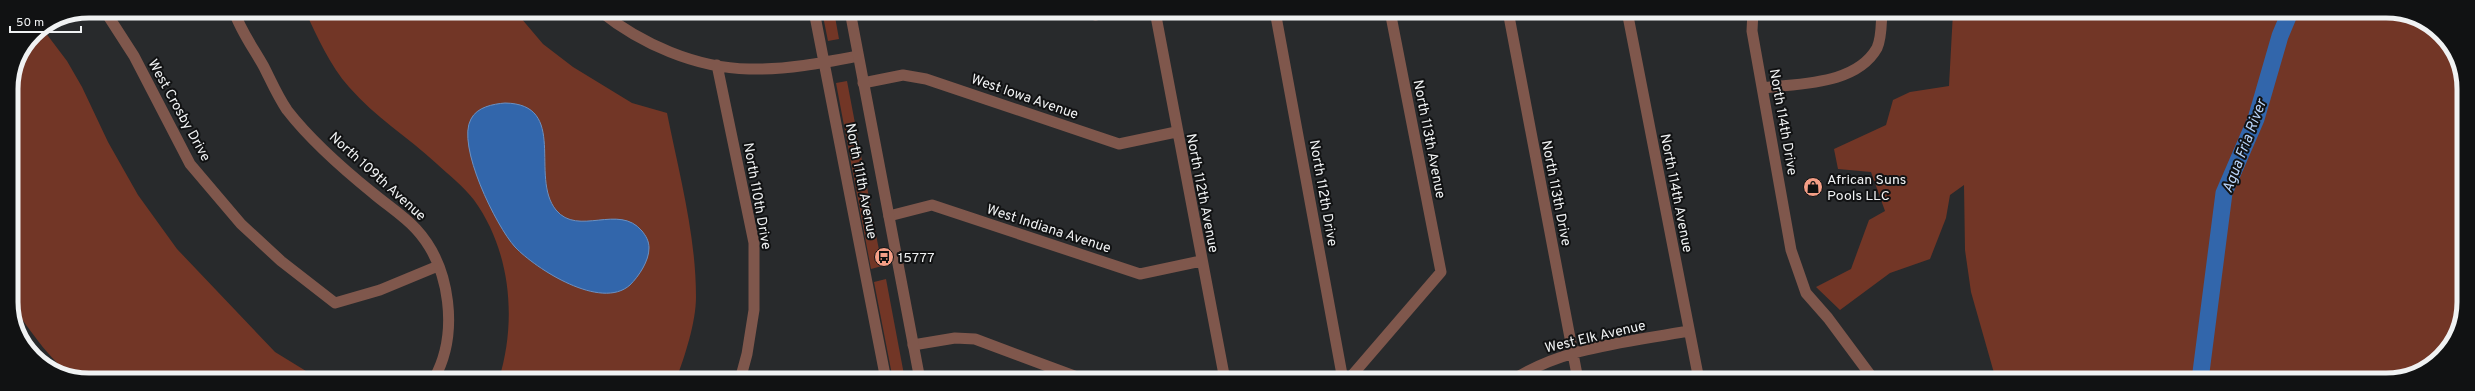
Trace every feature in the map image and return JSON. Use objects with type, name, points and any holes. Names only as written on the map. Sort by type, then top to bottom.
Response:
[{"type":"street","name":"West Crosby Drive","points":[[110,18],[134,56],[190,164],[241,224],[281,261],[335,303],[380,290],[438,266]]},
{"type":"street","name":"North 109th Avenue","points":[[238,18],[287,109],[342,168],[416,229],[438,266],[446,294],[449,320],[446,346],[438,373]]},
{"type":"street","points":[[609,18],[620,27],[677,55],[717,65],[748,69],[779,68],[858,56]]},
{"type":"street","name":"North 111th Avenue","points":[[815,18],[885,373]]},
{"type":"street","name":"North 111th Avenue","points":[[851,18],[919,373]]},
{"type":"street","name":"North 112th Avenue","points":[[1155,18],[1224,373]]},
{"type":"street","name":"North 112th Drive","points":[[1276,18],[1342,373]]},
{"type":"street","name":"North 113th Avenue","points":[[1354,373],[1441,272],[1391,18]]},
{"type":"street","name":"North 113th Drive","points":[[1509,18],[1576,373]]},
{"type":"street","name":"North 114th Avenue","points":[[1628,18],[1688,331],[1697,373]]},
{"type":"street","name":"North 114th Drive","points":[[1753,18],[1752,31],[1791,250],[1806,293],[1828,318],[1869,373]]},
{"type":"street","points":[[1763,88],[1835,77],[1853,71],[1866,62],[1877,47],[1881,18]]},
{"type":"street","name":"North 110th Drive","points":[[717,65],[754,243],[754,310],[747,354],[742,373]]},
{"type":"street","name":"West Iowa Avenue","points":[[863,82],[903,75],[926,78],[1118,144],[1176,132]]},
{"type":"street","name":"West Indiana Avenue","points":[[889,216],[932,205],[1140,274],[1201,261]]},
{"type":"street","name":"West Elk Avenue","points":[[1524,373],[1531,368],[1572,354],[1688,331]]},
{"type":"street","points":[[913,345],[955,338],[975,339],[1066,373]]},
{"type":"shaded area","points":[[308,18],[521,18],[543,44],[573,67],[632,103],[667,113],[690,227],[695,274],[696,307],[692,328],[678,373],[501,373],[505,357],[508,334],[509,310],[507,287],[503,264],[496,241],[486,220],[474,200],[461,186],[426,154],[359,98],[342,79],[319,40]]},
{"type":"shaded area","points":[[823,18],[835,18],[839,39],[828,41]]},
{"type":"shaded area","points":[[1953,18],[2386,18],[2404,20],[2417,25],[2439,42],[2452,62],[2456,75],[2457,302],[2455,320],[2450,333],[2439,349],[2422,363],[2404,371],[2386,373],[1994,373],[1971,292],[1965,250],[1964,185],[1950,195],[1946,218],[1930,259],[1890,273],[1840,310],[1816,287],[1851,269],[1869,220],[1885,211],[1871,172],[1838,169],[1834,149],[1886,125],[1893,100],[1910,92],[1949,86]]},
{"type":"shaded area","points":[[46,33],[67,61],[82,87],[108,142],[138,195],[177,249],[275,352],[309,373],[89,373],[71,371],[61,366],[19,315],[18,307],[18,89],[19,75],[23,62],[33,46]]},
{"type":"shaded area","points":[[847,81],[882,266],[871,269],[836,83]]},
{"type":"shaded area","points":[[886,279],[904,373],[892,373],[874,282]]},
{"type":"water","points":[[505,103],[524,107],[536,116],[542,129],[546,180],[549,196],[556,210],[565,218],[575,221],[610,219],[633,223],[645,235],[649,245],[649,253],[640,273],[630,285],[618,292],[603,293],[586,290],[570,284],[553,276],[538,266],[515,247],[507,237],[480,185],[469,147],[468,131],[471,119],[477,112],[491,105]]},
{"type":"waterway","name":"Agua Fria River","points":[[2201,373],[2224,193],[2256,119],[2280,36],[2288,18]]},
{"type":"place","name":"African Suns Pools LLC","points":[[1813,187]]},
{"type":"place","name":"15777","points":[[884,257]]}]
